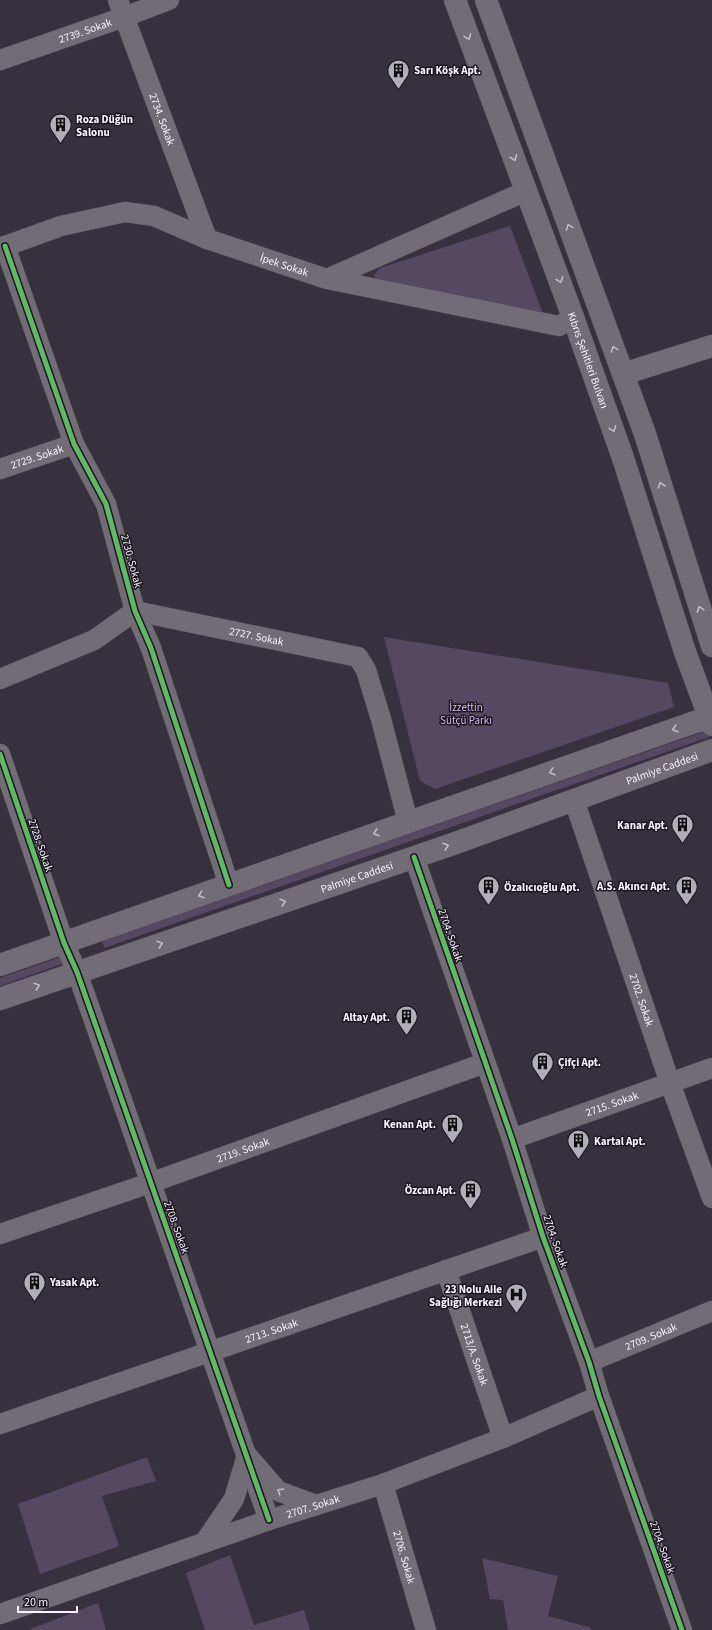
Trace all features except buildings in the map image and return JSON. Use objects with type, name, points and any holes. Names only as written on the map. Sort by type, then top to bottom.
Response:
[{"type":"main road","name":"Kıbrıs Şehitleri Bulvarı","points":[[455,0],[573,317],[623,458],[686,652],[711,720]]},
{"type":"main road","points":[[486,0],[645,434],[712,646]]},
{"type":"main road","points":[[623,374],[712,346]]},
{"type":"main road","points":[[0,965],[408,822],[711,720]]},
{"type":"main road","name":"Palmiye Caddesi","points":[[0,998],[414,857],[712,750]]},
{"type":"street","name":"2739. Sokak","points":[[0,60],[121,9],[169,0]]},
{"type":"street","name":"2734. Sokak","points":[[121,9],[207,239]]},
{"type":"street","points":[[327,279],[526,191]]},
{"type":"street","name":"İpek Sokak","points":[[2,247],[61,226],[125,212],[154,216],[207,239],[327,279],[559,326],[573,317]]},
{"type":"street","name":"2730. Sokak","points":[[2,247],[74,444],[106,504],[135,611],[152,648],[229,885]]},
{"type":"street","name":"2729. Sokak","points":[[0,469],[74,444]]},
{"type":"street","points":[[0,679],[94,640],[135,611]]},
{"type":"street","name":"2727. Sokak","points":[[135,611],[358,657],[366,670],[381,719],[408,822]]},
{"type":"street","name":"2728. Sokak","points":[[0,754],[64,943]]},
{"type":"street","name":"2702. Sokak","points":[[574,800],[670,1082],[712,1198]]},
{"type":"street","name":"2704. Sokak","points":[[414,857],[512,1139],[543,1237],[589,1362],[598,1396],[682,1630]]},
{"type":"street","name":"2708. Sokak","points":[[64,943],[76,972],[269,1520]]},
{"type":"street","name":"2719. Sokak","points":[[0,1234],[150,1183],[485,1063]]},
{"type":"street","name":"2715. Sokak","points":[[512,1139],[712,1068]]},
{"type":"street","name":"2713. Sokak","points":[[0,1424],[210,1350],[543,1237]]},
{"type":"street","name":"2713/A. Sokak","points":[[446,1270],[503,1438]]},
{"type":"street","name":"2709. Sokak","points":[[589,1362],[712,1311]]},
{"type":"street","name":"2707. Sokak","points":[[0,1614],[204,1542],[383,1484],[503,1438],[598,1396]]},
{"type":"street","points":[[246,1455],[278,1492],[316,1505]]},
{"type":"street","points":[[204,1542],[234,1499],[246,1455]]},
{"type":"street","name":"2706. Sokak","points":[[383,1484],[426,1630]]},
{"type":"green space","points":[[510,226],[543,314],[376,280],[374,275],[380,268]]},
{"type":"green space","name":"İzzettin Sütçü Parkı","points":[[384,637],[668,683],[674,707],[435,789],[420,781]]},
{"type":"green space","points":[[706,731],[709,737],[104,948],[102,940]]},
{"type":"green space","points":[[60,957],[62,964],[0,986],[0,978]]},
{"type":"green space","points":[[147,1457],[156,1481],[102,1496],[119,1546],[40,1574],[18,1504]]},
{"type":"green space","points":[[230,1555],[254,1625],[304,1610],[310,1630],[205,1630],[186,1573]]},
{"type":"green space","points":[[482,1558],[558,1576],[548,1616],[591,1628],[590,1630],[508,1630],[503,1600],[490,1599]]},
{"type":"green space","points":[[98,1603],[106,1630],[28,1630]]},
{"type":"cycle path","points":[[5,246],[74,444],[106,504],[135,611],[151,648],[229,885]]},
{"type":"cycle path","points":[[0,754],[64,943],[77,972],[269,1520]]},
{"type":"cycle path","points":[[414,857],[512,1139],[543,1237],[589,1362],[599,1396],[682,1630]]},
{"type":"place","name":"Sarı Köşk Apt.","points":[[399,90]]},
{"type":"place","name":"Roza Düğün Salonu","points":[[61,144]]},
{"type":"place","name":"Kanar Apt.","points":[[683,844]]},
{"type":"place","name":"Özalıcıoğlu Apt.","points":[[489,906]]},
{"type":"place","name":"A.S. Akıncı Apt.","points":[[686,906]]},
{"type":"place","name":"Altay Apt.","points":[[406,1036]]},
{"type":"place","name":"Çifçi Apt.","points":[[543,1082]]},
{"type":"place","name":"Kenan Apt.","points":[[452,1144]]},
{"type":"place","name":"Kartal Apt.","points":[[578,1160]]},
{"type":"place","name":"Özcan Apt.","points":[[471,1210]]},
{"type":"place","name":"Yasak Apt.","points":[[34,1302]]},
{"type":"place","name":"23 Nolu Aile Sağlığı Merkezi","points":[[517,1314]]}]
